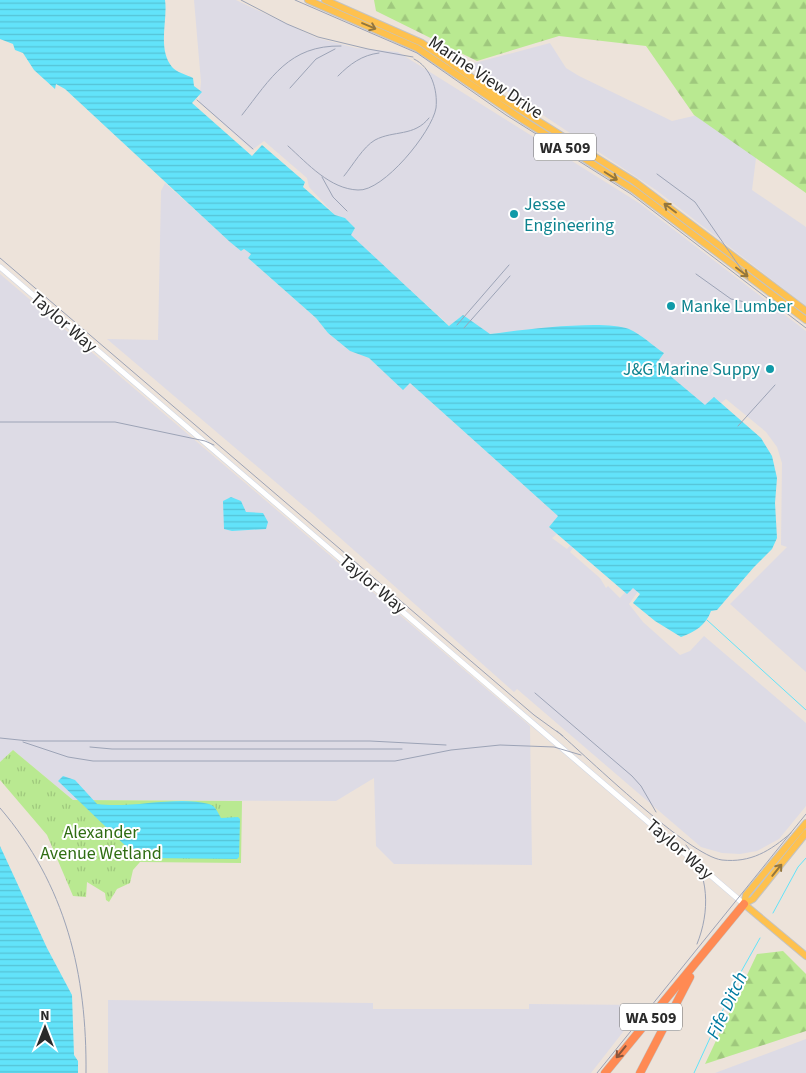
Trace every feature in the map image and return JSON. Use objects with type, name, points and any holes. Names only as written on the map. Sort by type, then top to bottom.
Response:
[{"type":"highway","name":"WA 509","points":[[605,1073],[744,904]]},
{"type":"highway","name":"WA 509","points":[[640,1073],[664,1022],[698,962]]},
{"type":"main road","name":"Marine View Drive","points":[[308,0],[417,48],[523,120],[634,190],[806,320]]},
{"type":"main road","name":"Marine View Drive","points":[[325,0],[422,43],[500,97],[635,182],[806,312]]},
{"type":"main road","name":"WA 509","points":[[744,904],[746,895],[806,823]]},
{"type":"main road","name":"WA 509","points":[[744,904],[754,899],[806,833]]},
{"type":"main road","points":[[744,904],[806,956]]},
{"type":"street","name":"Taylor Way","points":[[0,267],[744,904]]},
{"type":"shaded area","points":[[194,0],[236,0],[317,38],[356,48],[398,52],[639,203],[806,331],[806,672],[730,604],[787,547],[781,545],[782,463],[777,447],[766,432],[726,399],[721,403],[714,397],[706,406],[656,364],[664,353],[629,329],[569,326],[489,334],[463,315],[450,326],[350,235],[355,228],[345,218],[335,215],[309,187],[307,178],[264,141],[252,150],[199,102],[201,82]]},
{"type":"shaded area","points":[[550,43],[566,68],[579,76],[672,121],[702,114],[757,150],[752,190],[806,227],[806,306],[656,190],[467,65]]},
{"type":"shaded area","points":[[165,183],[241,251],[244,249],[251,254],[248,258],[316,318],[328,333],[350,351],[369,358],[403,389],[410,383],[558,516],[549,527],[557,534],[552,538],[567,549],[573,542],[576,544],[570,552],[600,578],[606,588],[608,586],[620,598],[632,584],[639,590],[629,604],[643,622],[680,655],[690,651],[704,636],[806,723],[806,806],[779,839],[757,851],[740,854],[722,853],[701,847],[517,689],[514,692],[312,513],[107,339],[158,340],[161,191]]},
{"type":"shaded area","points":[[0,274],[530,726],[532,865],[394,864],[376,846],[374,778],[336,801],[73,800],[13,750],[0,762]]},
{"type":"shaded area","points":[[108,1000],[373,1003],[373,1009],[529,1009],[529,1004],[644,1005],[591,1073],[108,1073]]},
{"type":"shaded area","points":[[806,1039],[806,1073],[715,1073]]},
{"type":"green space","points":[[374,0],[806,0],[806,193],[694,115],[646,46],[559,36],[477,61],[376,11]]},
{"type":"green space","name":"Alexander Avenue Wetland","points":[[13,750],[73,800],[242,801],[241,863],[140,862],[133,870],[130,883],[117,889],[109,902],[106,900],[105,893],[87,882],[86,897],[73,896],[47,835],[0,780],[0,762]]},
{"type":"green space","points":[[783,951],[806,974],[806,1031],[705,1064],[757,954]]},
{"type":"water","points":[[0,0],[165,0],[165,52],[172,67],[193,78],[194,86],[202,92],[192,103],[252,156],[262,145],[305,182],[303,187],[335,215],[345,218],[355,228],[351,235],[449,326],[463,315],[490,334],[561,326],[601,325],[629,329],[642,337],[664,353],[656,364],[705,405],[714,397],[761,438],[772,456],[777,478],[775,503],[777,538],[772,549],[717,610],[711,611],[703,624],[691,633],[681,637],[655,621],[633,603],[640,594],[633,588],[627,594],[549,527],[558,516],[410,383],[403,390],[369,358],[350,351],[328,333],[316,318],[248,258],[251,254],[244,249],[241,251],[230,242],[65,89],[56,84],[55,89],[34,70],[23,53],[15,50],[13,44],[0,39]]},
{"type":"water","points":[[231,497],[241,501],[246,512],[263,513],[268,522],[266,529],[232,531],[224,529],[223,501]]},
{"type":"water","points":[[63,776],[75,780],[97,804],[124,805],[168,801],[196,802],[213,806],[221,818],[238,817],[240,819],[239,857],[237,859],[150,858],[132,852],[58,781]]},
{"type":"water","points":[[0,846],[47,948],[72,995],[74,1055],[78,1061],[78,1073],[0,1073]]},
{"type":"waterway","points":[[707,620],[806,710]]},
{"type":"waterway","name":"Fife Ditch","points":[[773,913],[798,867],[806,858]]},
{"type":"waterway","name":"Fife Ditch","points":[[694,1073],[737,979],[760,938]]},
{"type":"railway","points":[[241,0],[287,24],[318,37],[413,57]]},
{"type":"railway","points":[[295,0],[417,53],[506,115],[631,194],[806,328]]},
{"type":"railway","points":[[242,115],[272,77],[294,58],[308,51],[323,47],[341,46]]},
{"type":"railway","points":[[290,88],[316,59],[335,49]]},
{"type":"railway","points":[[338,76],[357,61],[379,53]]},
{"type":"railway","points":[[288,146],[320,174],[348,189],[368,188],[380,181],[393,171],[416,145],[426,131],[436,108],[436,94],[429,73],[414,59]]},
{"type":"railway","points":[[197,100],[253,149]]},
{"type":"railway","points":[[344,176],[362,152],[375,140],[410,131],[423,124],[429,118]]},
{"type":"railway","points":[[657,174],[695,202],[748,279]]},
{"type":"railway","points":[[322,177],[333,197],[347,211]]},
{"type":"railway","points":[[0,258],[534,715],[563,736]]},
{"type":"railway","points":[[457,325],[509,265]]},
{"type":"railway","points":[[696,274],[731,299],[778,309]]},
{"type":"railway","points":[[464,328],[510,276]]},
{"type":"railway","points":[[738,426],[775,385]]},
{"type":"railway","points":[[0,422],[115,422],[205,441],[214,445]]},
{"type":"railway","points":[[535,693],[632,776],[641,786],[656,812]]},
{"type":"railway","points":[[557,731],[663,825],[707,854],[722,860],[751,858],[768,850],[791,833]]},
{"type":"railway","points":[[0,738],[29,741],[370,741],[446,745]]},
{"type":"railway","points":[[23,742],[68,757],[93,761],[395,761],[451,750],[500,745],[554,747],[581,755]]},
{"type":"railway","points":[[90,747],[112,749],[402,749]]},
{"type":"railway","points":[[0,808],[23,837],[41,868],[68,932],[77,966],[82,1001],[86,1073]]},
{"type":"railway","points":[[597,1073],[806,814]]},
{"type":"railway","points":[[686,845],[700,868],[705,893],[704,919],[697,944]]},
{"type":"place","name":"Jesse Engineering","points":[[514,214]]},
{"type":"place","name":"Manke Lumber","points":[[671,306]]},
{"type":"place","name":"J&G Marine Suppy","points":[[770,369]]}]
